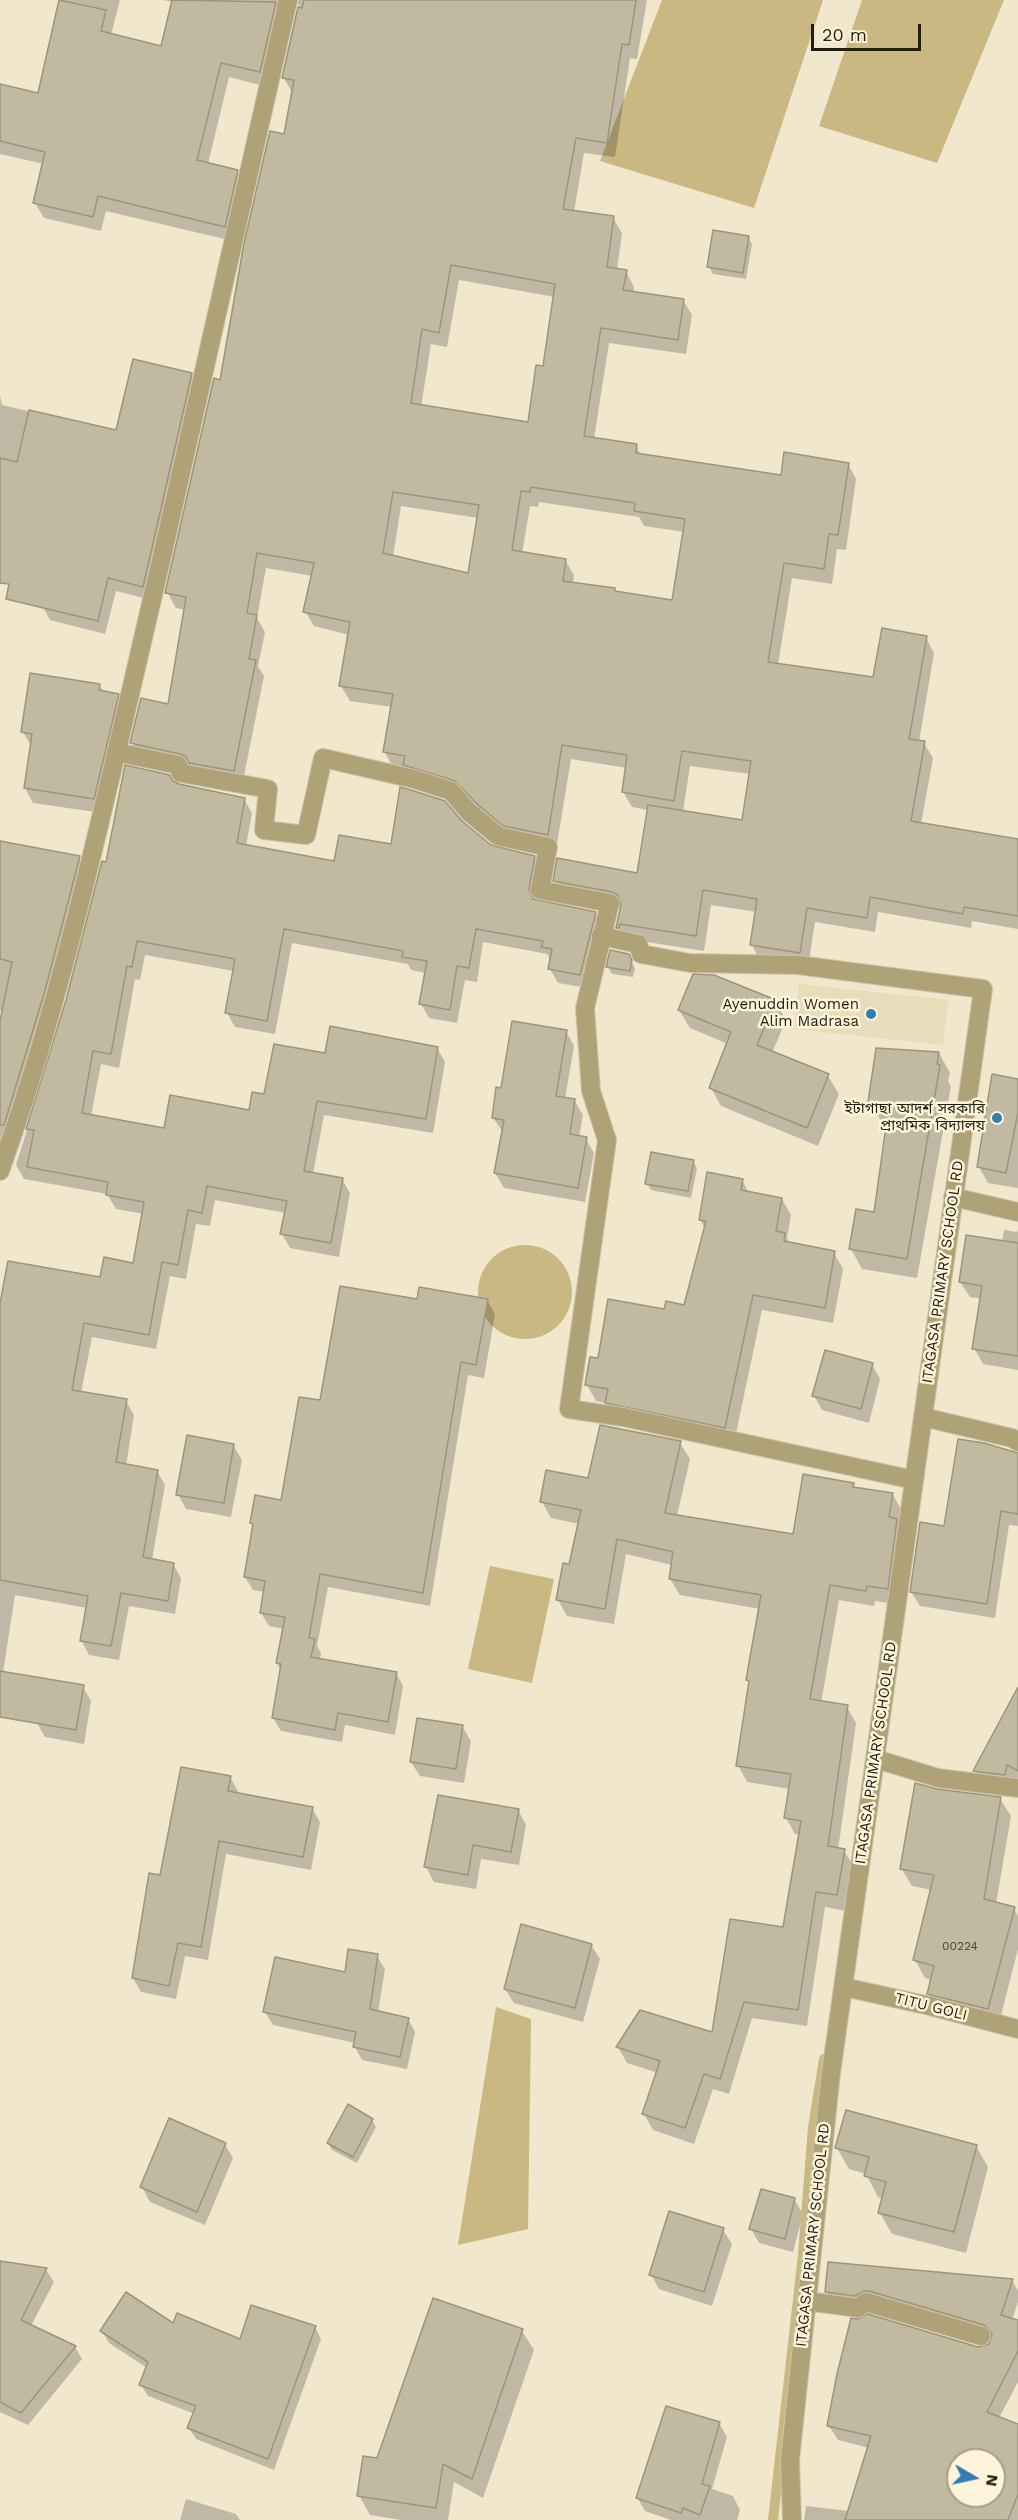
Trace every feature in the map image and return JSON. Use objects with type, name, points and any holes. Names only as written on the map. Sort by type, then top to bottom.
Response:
[{"type":"street","points":[[0,1171],[28,1093],[82,903],[288,0]]},
{"type":"street","points":[[116,752],[178,765],[181,773],[268,789],[264,830],[306,835],[323,758],[414,779],[451,791],[469,812],[498,836],[548,848],[540,890],[610,903],[585,1008],[591,1091],[607,1140],[569,1409],[623,1417],[914,1480]]},
{"type":"street","name":"ITAGASA PRIMARY SCHOOL RD","points":[[602,936],[638,944],[641,954],[690,963],[798,965],[983,989],[831,2073],[790,2460],[792,2520]]},
{"type":"street","points":[[953,1197],[1018,1212]]},
{"type":"street","points":[[923,1417],[1012,1438],[1018,1442]]},
{"type":"street","points":[[876,1759],[938,1778],[1018,1788]]},
{"type":"street","name":"TITU GOLI","points":[[844,1987],[1018,2029]]},
{"type":"street","points":[[807,2301],[858,2308],[866,2302],[981,2336]]},
{"type":"shaded area","points":[[662,0],[823,0],[754,208],[600,161]]},
{"type":"shaded area","points":[[862,0],[1004,0],[937,163],[819,126]]},
{"type":"shaded area","name":"Ayenuddin Women Alim Madrasa","points":[[799,984],[948,1000],[943,1045],[794,1029]]},
{"type":"shaded area","points":[[525,1245],[543,1249],[558,1259],[568,1274],[572,1292],[568,1310],[558,1325],[543,1335],[525,1339],[507,1335],[492,1325],[482,1310],[478,1292],[482,1274],[492,1259],[507,1249]]},
{"type":"shaded area","points":[[490,1566],[554,1579],[532,1683],[468,1669]]},
{"type":"shaded area","points":[[496,2007],[531,2019],[528,2229],[458,2245]]},
{"type":"building","points":[[59,0],[106,10],[101,31],[161,46],[172,0],[276,2],[260,72],[221,63],[197,160],[238,170],[225,227],[98,196],[93,217],[33,203],[45,152],[0,141],[0,84],[38,93]]},
{"type":"building","points":[[304,0],[636,0],[629,45],[622,44],[607,143],[576,138],[563,209],[614,216],[607,267],[627,270],[623,290],[684,299],[678,340],[601,328],[584,436],[637,444],[636,453],[781,475],[784,452],[849,463],[838,535],[829,534],[824,569],[784,563],[768,662],[873,677],[882,628],[927,636],[909,739],[925,741],[911,821],[1018,839],[1018,916],[964,907],[963,914],[870,897],[867,918],[807,908],[800,953],[750,945],[757,899],[703,890],[696,936],[620,924],[619,928],[616,928],[621,905],[618,895],[553,881],[557,858],[637,873],[648,805],[742,820],[751,761],[682,751],[674,801],[622,792],[627,755],[562,745],[548,835],[503,826],[455,781],[403,765],[405,756],[383,752],[393,694],[339,686],[350,622],[303,612],[314,563],[257,553],[247,613],[257,615],[249,659],[256,660],[234,771],[189,763],[186,757],[180,754],[130,743],[141,698],[168,704],[186,597],[165,593],[214,378],[220,380],[244,243],[270,131],[284,134],[294,80],[282,78],[298,7],[302,8]],"holes":[[[451,265],[555,284],[543,366],[536,365],[528,422],[411,403],[422,329],[439,333]],[[531,487],[635,503],[634,511],[685,519],[672,600],[615,591],[615,588],[563,581],[566,559],[512,550],[521,491],[530,492]],[[393,492],[479,505],[468,573],[383,553]]]},
{"type":"building","points":[[713,230],[749,236],[743,273],[707,267]]},
{"type":"building","points":[[133,359],[192,373],[143,587],[108,578],[98,621],[6,599],[9,584],[0,583],[0,458],[17,462],[29,410],[116,430]]},
{"type":"building","points":[[30,673],[100,684],[99,690],[119,694],[94,799],[24,788],[32,734],[21,732]]},
{"type":"building","points":[[125,765],[170,775],[173,781],[179,784],[245,798],[237,843],[334,861],[339,835],[391,844],[400,787],[411,790],[445,801],[462,821],[491,845],[535,856],[529,889],[533,899],[596,912],[580,975],[548,969],[552,949],[541,947],[543,941],[476,929],[469,968],[457,966],[450,1010],[419,1004],[427,961],[402,957],[403,951],[284,929],[267,1021],[225,1013],[235,959],[137,941],[132,967],[127,966],[111,1054],[93,1051],[82,1113],[164,1128],[170,1095],[249,1110],[252,1092],[264,1094],[274,1044],[325,1053],[330,1026],[438,1047],[426,1119],[317,1101],[304,1171],[343,1178],[331,1243],[280,1234],[287,1201],[207,1186],[202,1213],[188,1210],[178,1265],[162,1262],[149,1335],[84,1323],[72,1390],[127,1399],[116,1462],[158,1470],[143,1557],[174,1563],[168,1601],[121,1593],[111,1646],[80,1641],[88,1596],[0,1580],[0,1303],[8,1261],[100,1277],[104,1257],[133,1263],[144,1202],[106,1195],[108,1182],[27,1167],[34,1130],[26,1129],[66,1000],[102,861],[106,862]]},
{"type":"building","points":[[0,841],[80,856],[44,994],[4,1125],[0,1125],[0,1021],[12,962],[0,959]]},
{"type":"building","points":[[610,950],[629,954],[632,960],[630,971],[606,967]]},
{"type":"building","points":[[693,974],[714,975],[776,1000],[757,1045],[829,1074],[807,1128],[709,1088],[731,1032],[678,1010]]},
{"type":"building","points":[[512,1021],[567,1030],[556,1096],[575,1099],[570,1134],[587,1137],[578,1188],[494,1173],[504,1120],[492,1118],[496,1087],[501,1088]]},
{"type":"building","points":[[876,1048],[939,1052],[937,1064],[940,1065],[907,1259],[849,1249],[856,1209],[874,1212],[889,1105],[868,1102]]},
{"type":"building","points":[[992,1074],[1018,1079],[1018,1112],[1006,1173],[977,1167]]},
{"type":"building","points":[[651,1152],[694,1160],[688,1191],[645,1184]]},
{"type":"building","points":[[707,1172],[743,1179],[741,1190],[782,1198],[776,1231],[785,1233],[784,1241],[835,1251],[825,1308],[753,1295],[725,1428],[605,1403],[608,1389],[585,1385],[590,1357],[598,1358],[608,1299],[664,1309],[666,1301],[684,1305],[706,1221],[699,1220]]},
{"type":"building","points":[[966,1235],[1018,1243],[1018,1356],[972,1349],[982,1286],[959,1282]]},
{"type":"building","points":[[340,1286],[417,1299],[419,1287],[488,1299],[476,1365],[461,1362],[423,1593],[320,1574],[309,1638],[315,1639],[311,1657],[397,1672],[388,1722],[338,1713],[335,1730],[272,1718],[281,1664],[276,1663],[285,1617],[260,1613],[265,1581],[244,1577],[253,1524],[250,1523],[255,1495],[281,1500],[299,1397],[320,1400]]},
{"type":"building","points":[[825,1350],[873,1363],[861,1409],[812,1396]]},
{"type":"building","points":[[600,1425],[681,1441],[665,1513],[793,1534],[803,1474],[854,1483],[853,1487],[893,1493],[889,1517],[897,1519],[888,1589],[867,1586],[866,1591],[830,1585],[810,1699],[848,1705],[828,1846],[845,1849],[837,1895],[816,1892],[798,2010],[744,2002],[720,2079],[704,2074],[685,2128],[642,2114],[660,2061],[616,2047],[640,2010],[712,2032],[730,1919],[783,1927],[801,1821],[784,1818],[791,1774],[736,1766],[749,1681],[746,1680],[761,1595],[669,1579],[673,1552],[617,1539],[605,1609],[556,1600],[563,1563],[569,1564],[581,1510],[540,1502],[546,1470],[588,1478]]},
{"type":"building","points":[[187,1435],[234,1444],[224,1503],[176,1495]]},
{"type":"building","points":[[958,1439],[984,1443],[1018,1453],[1018,1514],[1001,1511],[987,1604],[910,1592],[920,1522],[944,1526]]},
{"type":"building","points":[[0,1671],[84,1685],[76,1730],[0,1717]]},
{"type":"building","points":[[1018,1687],[1018,1771],[1007,1765],[1005,1775],[973,1771]]},
{"type":"building","points":[[417,1718],[463,1725],[456,1769],[410,1762]]},
{"type":"building","points":[[181,1767],[231,1776],[228,1791],[313,1807],[303,1857],[219,1841],[201,1947],[178,1943],[169,1986],[132,1978],[149,1873],[160,1875]]},
{"type":"building","points":[[915,1783],[937,1789],[1001,1797],[984,1899],[1015,1907],[988,2009],[927,1994],[934,1966],[913,1960],[934,1875],[900,1869]]},
{"type":"building","points":[[438,1795],[519,1809],[511,1852],[473,1845],[468,1875],[424,1867]]},
{"type":"building","points":[[521,1924],[592,1944],[575,2008],[504,1989]]},
{"type":"building","points":[[348,1949],[378,1954],[370,2009],[409,2018],[400,2057],[353,2047],[356,2032],[263,2012],[275,1957],[345,1972]]},
{"type":"building","points":[[348,2104],[373,2119],[353,2157],[327,2143]]},
{"type":"building","points":[[846,2110],[977,2145],[954,2232],[878,2213],[886,2182],[864,2176],[869,2157],[835,2148]]},
{"type":"building","points":[[169,2118],[226,2143],[197,2212],[140,2187]]},
{"type":"building","points":[[761,2189],[795,2198],[785,2239],[749,2229]]},
{"type":"building","points":[[669,2211],[724,2228],[704,2292],[649,2275]]},
{"type":"building","points":[[0,2261],[47,2268],[21,2320],[76,2346],[21,2413],[0,2402]]},
{"type":"building","points":[[828,2262],[1013,2279],[1001,2315],[1018,2320],[1018,2351],[987,2412],[1018,2424],[1018,2494],[1008,2520],[845,2520],[871,2436],[827,2426],[851,2318],[857,2319],[868,2314],[978,2347],[989,2344],[992,2334],[984,2325],[869,2291],[855,2296],[825,2292]]},
{"type":"building","points":[[126,2292],[173,2323],[177,2313],[240,2339],[251,2305],[316,2326],[268,2459],[187,2428],[196,2406],[139,2385],[148,2362],[100,2331]]},
{"type":"building","points":[[433,2298],[523,2329],[472,2479],[443,2464],[436,2508],[357,2496],[363,2456],[377,2458]]},
{"type":"building","points":[[666,2406],[720,2422],[702,2484],[710,2486],[700,2515],[683,2508],[681,2513],[636,2498]]},
{"type":"waterway","points":[[773,2520],[803,2255],[813,2127],[824,2059]]},
{"type":"place","name":"Ayenuddin Women Alim Madrasa","points":[[871,1014]]},
{"type":"place","name":"ইটাগাছা আদর্শ সরকারি প্রাথমিক বিদ্যালয়","points":[[997,1118]]}]
